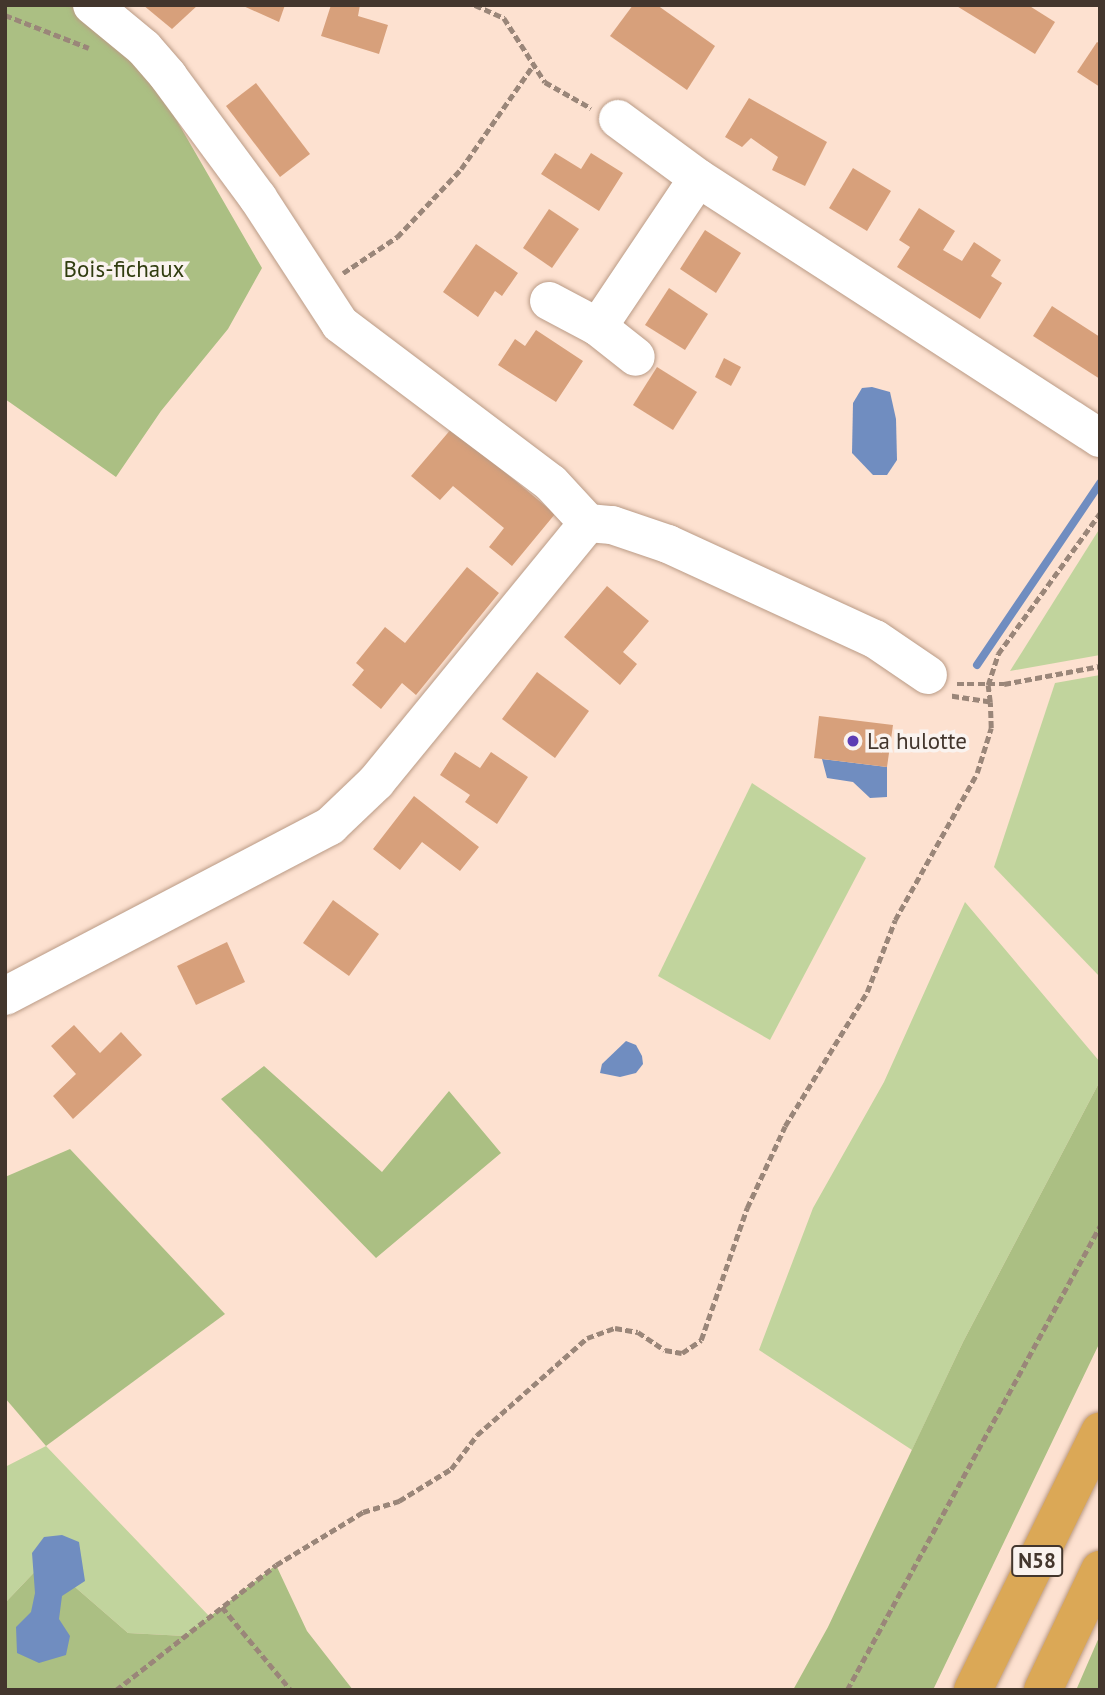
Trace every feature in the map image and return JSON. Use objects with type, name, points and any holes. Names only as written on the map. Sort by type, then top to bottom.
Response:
[{"type":"highway","name":"N58","points":[[973,1690],[1100,1432]]},
{"type":"highway","name":"N58","points":[[1043,1690],[1100,1570]]},
{"type":"street","points":[[92,5],[144,48],[168,76],[258,198],[340,324],[551,483],[588,523],[611,526],[668,544],[875,639],[936,684]]},
{"type":"street","points":[[618,119],[698,178],[1100,438]]},
{"type":"street","points":[[598,327],[698,178]]},
{"type":"street","points":[[549,301],[598,327],[636,357]]},
{"type":"street","points":[[5,996],[330,826],[376,782],[588,523]]},
{"type":"path","points":[[475,5],[504,18],[545,82],[618,119]]},
{"type":"path","points":[[317,292],[406,227],[461,169],[534,64]]},
{"type":"path","points":[[116,1690],[275,1565],[363,1512],[399,1501],[443,1475],[477,1435],[587,1338],[615,1328],[638,1332],[665,1350],[682,1353],[701,1340],[747,1208],[785,1126],[867,992],[895,920],[977,773],[991,727],[988,685],[998,654],[1100,513]]},
{"type":"path","points":[[936,684],[988,685],[1100,666]]},
{"type":"path","points":[[936,684],[990,702]]},
{"type":"path","points":[[847,1690],[1100,1226]]},
{"type":"path","points":[[222,1607],[291,1690]]},
{"type":"green space","name":"Bois-fichaux","points":[[5,5],[73,5],[147,69],[262,268],[228,329],[161,411],[116,477],[5,399]]},
{"type":"green space","points":[[1100,528],[1100,655],[1010,671]]},
{"type":"green space","points":[[1100,675],[1100,977],[994,867],[1055,683]]},
{"type":"green space","points":[[752,783],[866,858],[770,1040],[658,976]]},
{"type":"green space","points":[[965,902],[1100,1062],[1100,1081],[963,1342],[912,1450],[759,1350],[813,1208],[884,1082]]},
{"type":"green space","points":[[264,1066],[382,1172],[449,1091],[501,1153],[376,1258],[221,1099]]},
{"type":"green space","points":[[1100,1081],[1100,1342],[933,1690],[793,1690],[828,1627],[963,1342]]},
{"type":"green space","points":[[70,1149],[225,1314],[46,1446],[5,1398],[5,1177]]},
{"type":"green space","points":[[46,1446],[210,1617],[185,1636],[128,1633],[45,1561],[5,1603],[5,1467]]},
{"type":"green space","points":[[45,1561],[128,1633],[185,1636],[276,1565],[307,1631],[353,1690],[5,1690],[5,1603]]},
{"type":"green space","points":[[1100,1635],[1100,1690],[1076,1690],[1077,1688]]},
{"type":"water","points":[[872,387],[890,392],[896,419],[897,460],[887,475],[873,475],[852,453],[853,403],[862,388]]},
{"type":"water","points":[[822,759],[887,767],[887,797],[870,798],[853,782],[827,778]]},
{"type":"water","points":[[626,1041],[636,1045],[642,1056],[643,1064],[636,1073],[620,1077],[600,1073],[602,1064]]},
{"type":"water","points":[[62,1535],[79,1542],[85,1581],[62,1596],[59,1619],[70,1636],[66,1655],[39,1663],[17,1653],[16,1627],[31,1612],[35,1593],[32,1553],[44,1537]]},
{"type":"building","points":[[143,5],[198,5],[172,29]]},
{"type":"building","points":[[241,5],[285,5],[279,22]]},
{"type":"building","points":[[331,5],[360,5],[358,16],[388,25],[379,54],[321,36]]},
{"type":"building","points":[[633,5],[657,5],[715,46],[687,90],[610,36]]},
{"type":"building","points":[[955,5],[1028,5],[1055,22],[1035,54]]},
{"type":"building","points":[[1097,42],[1100,44],[1100,87],[1077,72]]},
{"type":"building","points":[[256,83],[310,154],[280,177],[226,106]]},
{"type":"building","points":[[749,98],[827,142],[805,186],[772,170],[778,157],[751,138],[742,147],[725,137]]},
{"type":"building","points":[[555,153],[581,169],[591,153],[623,173],[599,211],[541,174]]},
{"type":"building","points":[[853,168],[891,191],[867,231],[829,208]]},
{"type":"building","points":[[919,208],[955,231],[943,250],[962,261],[974,242],[1001,260],[991,276],[1002,283],[980,319],[897,267],[910,247],[899,240]]},
{"type":"building","points":[[549,209],[579,229],[552,268],[523,248]]},
{"type":"building","points":[[705,230],[741,253],[716,293],[680,269]]},
{"type":"building","points":[[476,244],[518,273],[502,296],[495,291],[478,317],[443,292]]},
{"type":"building","points":[[669,288],[708,314],[685,350],[645,325]]},
{"type":"building","points":[[1052,306],[1100,337],[1100,379],[1033,336]]},
{"type":"building","points":[[536,330],[583,361],[556,402],[498,365],[515,339],[525,346]]},
{"type":"building","points":[[724,358],[741,367],[731,386],[715,377]]},
{"type":"building","points":[[657,367],[697,392],[673,430],[633,405]]},
{"type":"building","points":[[452,428],[555,514],[512,566],[489,547],[504,528],[453,486],[440,500],[411,476]]},
{"type":"building","points":[[467,567],[499,593],[416,695],[402,683],[381,709],[352,685],[364,670],[356,663],[385,627],[405,643]]},
{"type":"building","points":[[607,586],[649,621],[623,652],[637,664],[620,685],[564,637]]},
{"type":"building","points":[[537,672],[589,711],[555,758],[502,719]]},
{"type":"building","name":"La hulotte","points":[[819,716],[893,725],[887,767],[814,758]]},
{"type":"building","points":[[455,752],[480,768],[491,752],[528,777],[497,824],[465,802],[470,795],[440,775]]},
{"type":"building","points":[[414,796],[479,847],[460,871],[422,842],[400,870],[373,849]]},
{"type":"building","points":[[333,900],[379,934],[349,976],[303,943]]},
{"type":"building","points":[[227,942],[245,982],[196,1005],[177,966]]},
{"type":"building","points":[[74,1025],[100,1053],[121,1032],[142,1055],[73,1119],[53,1096],[76,1074],[51,1046]]},
{"type":"waterway","points":[[977,665],[1100,483]]},
{"type":"place","name":"La hulotte","points":[[853,741]]}]
